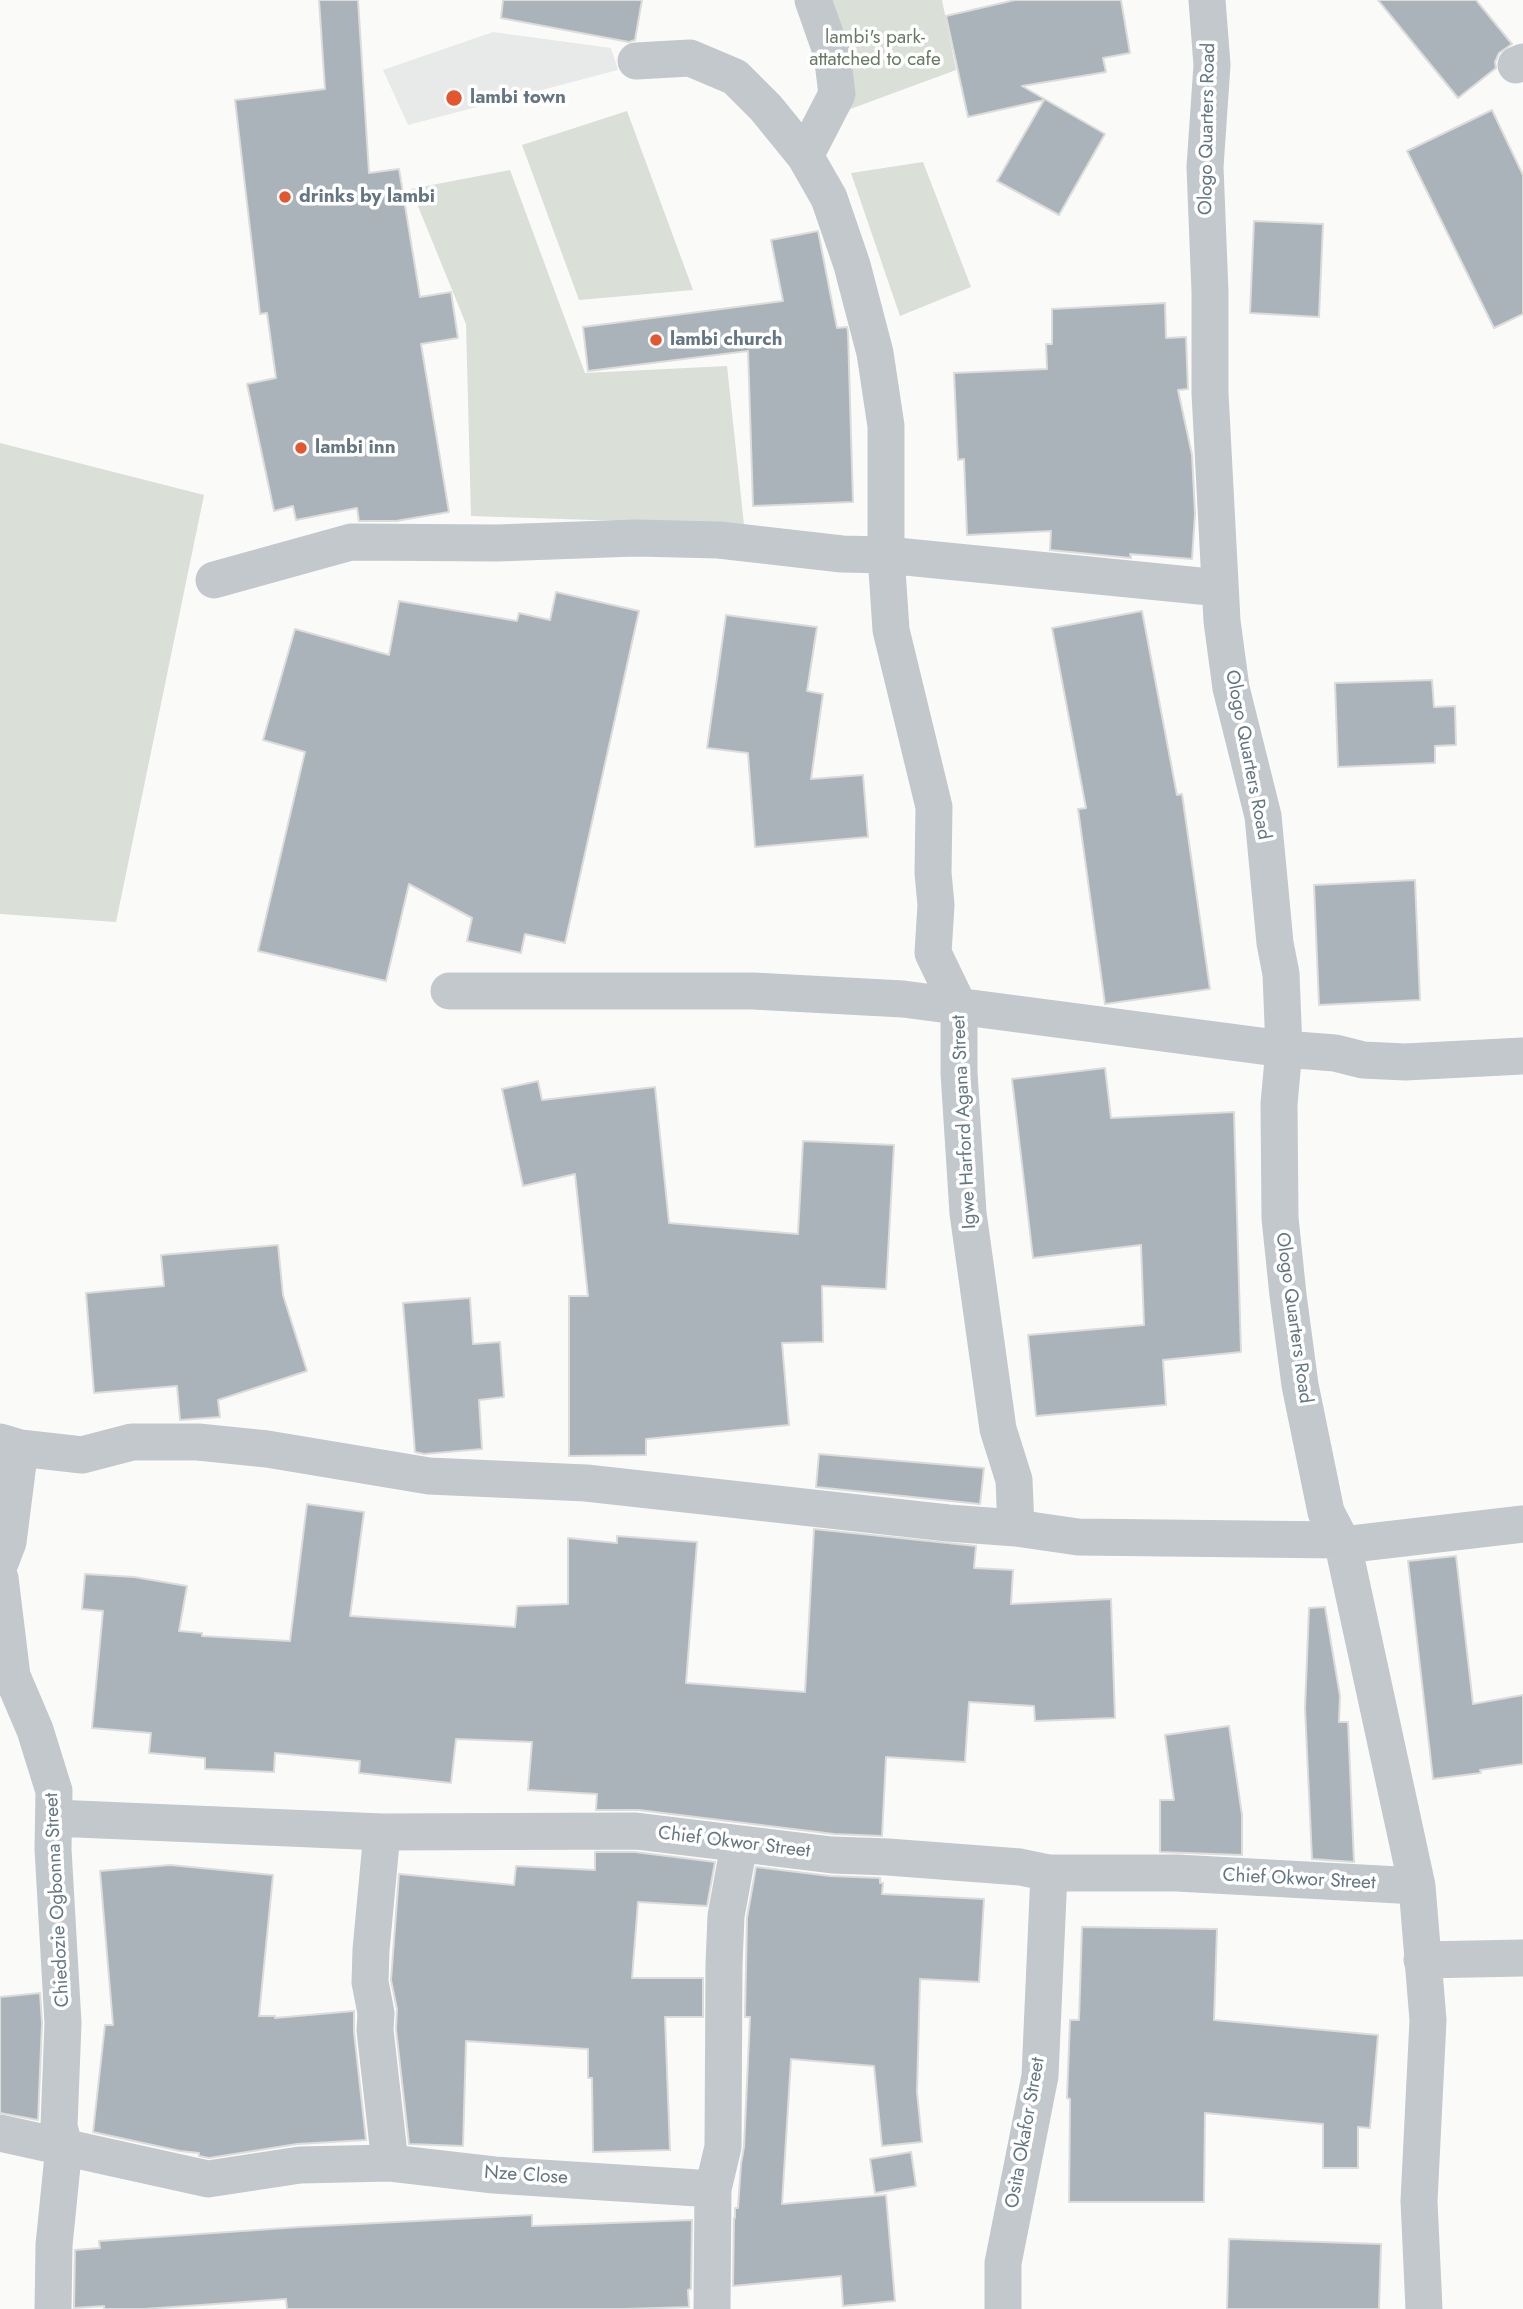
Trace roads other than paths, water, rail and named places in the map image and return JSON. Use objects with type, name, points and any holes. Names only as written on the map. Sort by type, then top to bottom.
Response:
[{"type":"street","points":[[805,156],[837,94],[832,54],[813,0]]},
{"type":"street","name":"Ologo Quarters Road","points":[[1207,0],[1212,65],[1205,167],[1210,292],[1209,393],[1220,588],[1231,688],[1263,816],[1275,943],[1281,974],[1284,1049],[1279,1104],[1280,1218],[1300,1385],[1326,1512],[1343,1545],[1417,1886],[1428,2020],[1419,2201],[1424,2309]]},
{"type":"street","name":"Igwe Harford Agana Street","points":[[636,61],[690,58],[735,77],[766,108],[805,156],[829,198],[852,265],[875,353],[886,426],[886,555],[891,630],[934,807],[933,873],[936,905],[933,953],[959,1007],[959,1073],[968,1213],[998,1429],[1014,1480],[1016,1528]]},
{"type":"street","points":[[214,580],[351,542],[498,544],[671,538],[719,540],[842,554],[886,555],[1220,588]]},
{"type":"street","points":[[449,991],[753,991],[903,999],[1284,1049],[1335,1053],[1363,1060],[1405,1062],[1523,1056]]},
{"type":"street","points":[[0,1563],[8,1542],[10,1445],[82,1455],[132,1442],[198,1442],[267,1449],[429,1476],[586,1483],[948,1523],[1016,1528],[1078,1537],[1280,1538],[1338,1540],[1343,1545],[1523,1524]]},
{"type":"street","name":"Chiedozie Ogbonna Street","points":[[0,1578],[6,1676],[34,1730],[54,1791],[53,1849],[63,2023],[59,2126],[64,2146],[54,2245],[53,2309]]},
{"type":"street","name":"Chief Okwor Street","points":[[54,1818],[382,1832],[636,1831],[832,1855],[1020,1867],[1049,1872],[1177,1873],[1417,1886]]},
{"type":"street","points":[[382,1832],[370,1982],[376,2013],[374,2030],[390,2163]]},
{"type":"street","points":[[712,2309],[713,2189],[723,2147],[726,1916],[739,1845]]},
{"type":"street","name":"Osita Okafor Street","points":[[1003,2309],[1003,2263],[1040,2076],[1049,1872]]},
{"type":"street","points":[[1422,1960],[1523,1958]]},
{"type":"street","name":"Nze Close","points":[[0,2133],[208,2179],[300,2165],[390,2163],[494,2175],[713,2189]]},
{"type":"place","name":"lambi town","points":[[454,98]]},
{"type":"place","name":"drinks by lambi","points":[[285,197]]},
{"type":"place","name":"lambi church","points":[[656,340]]},
{"type":"place","name":"lambi inn","points":[[301,448]]},
{"type":"park label","name":"lambi's park- attatched to cafe","points":[[875,49]]}]
